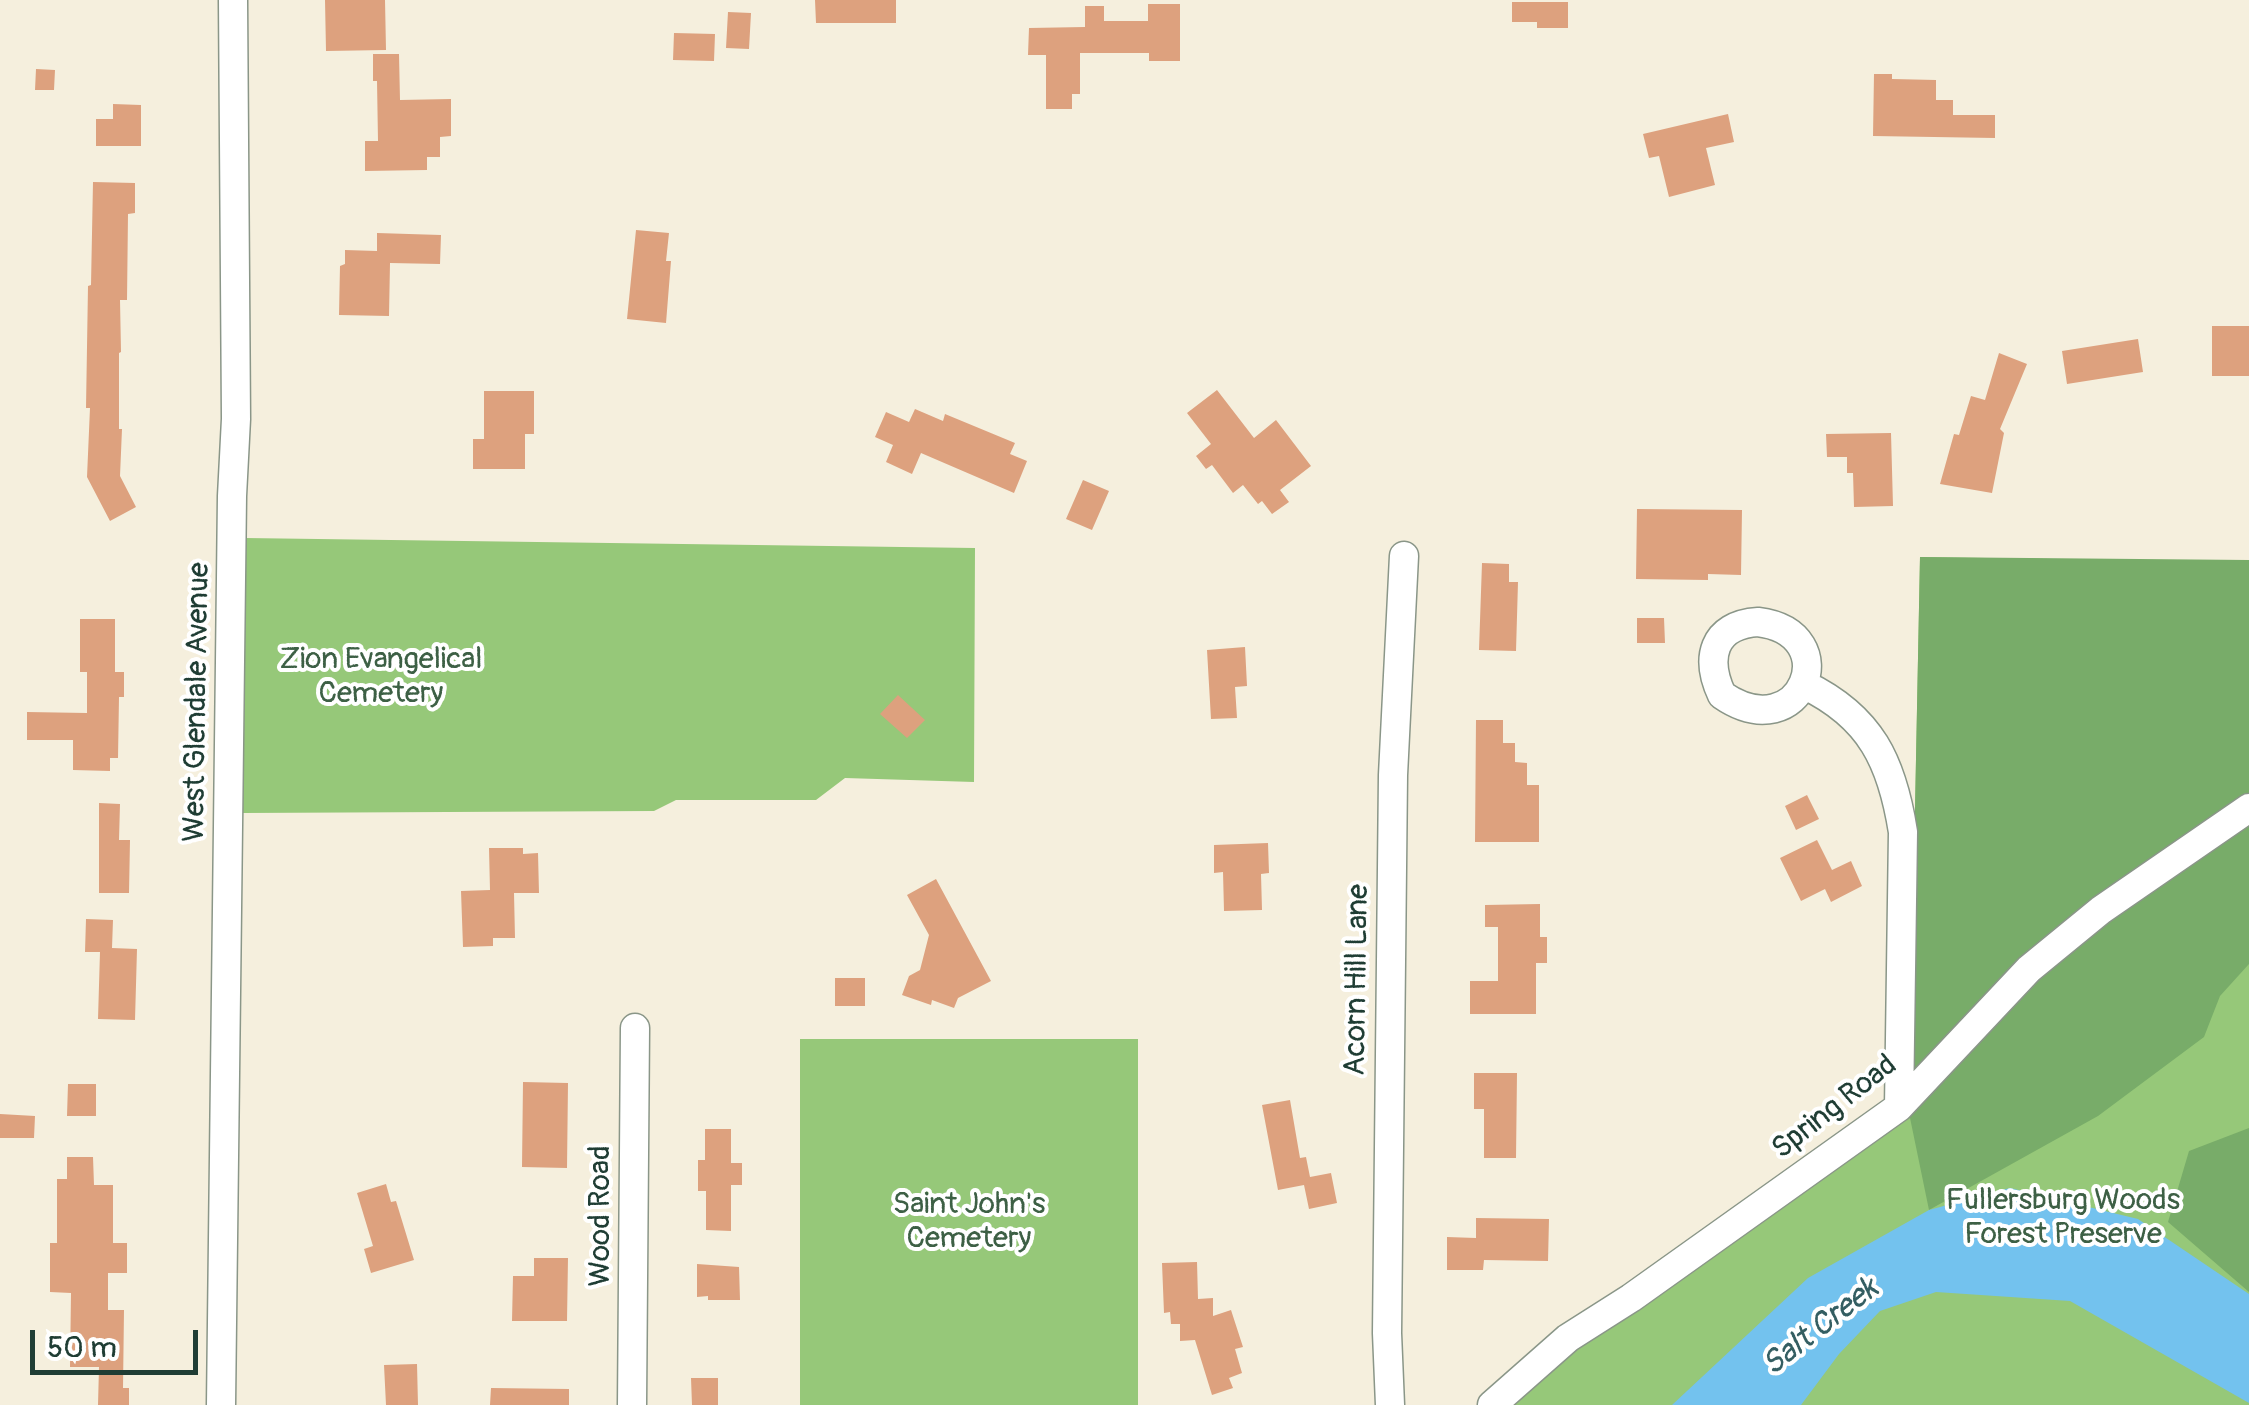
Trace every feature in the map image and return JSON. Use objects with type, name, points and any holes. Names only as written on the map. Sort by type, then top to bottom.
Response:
[{"type":"street","name":"West Glendale Avenue","points":[[222,1405],[236,419],[233,0]]},
{"type":"street","name":"Acorn Hill Lane","points":[[1390,1405],[1387,1314],[1393,776],[1404,556]]},
{"type":"street","points":[[1805,685],[1840,704],[1862,725],[1891,772],[1898,802],[1903,832],[1899,1107]]},
{"type":"street","name":"Spring Road","points":[[1492,1405],[1568,1338],[1631,1298],[1899,1107],[2029,969],[2101,910],[2249,808]]},
{"type":"street","name":"Wood Road","points":[[632,1405],[635,1028]]},
{"type":"green space","name":"Zion Evangelical Cemetery","points":[[245,538],[975,548],[974,782],[845,778],[816,800],[676,800],[654,811],[242,813]]},
{"type":"green space","name":"Fullersburg Woods Forest Preserve","points":[[1920,557],[2249,562],[2249,1405],[1502,1405],[1535,1375],[1909,1113]]},
{"type":"green space","points":[[1920,557],[2249,560],[2249,964],[2220,996],[2204,1037],[2098,1116],[1929,1210],[1909,1113]]},
{"type":"green space","name":"Saint John's Cemetery","points":[[800,1039],[1138,1039],[1138,1405],[800,1405]]},
{"type":"green space","points":[[2249,1128],[2249,1292],[2168,1222],[2189,1151]]},
{"type":"water","name":"Salt Creek","points":[[2010,1188],[2138,1219],[2249,1294],[2249,1403],[2070,1301],[1936,1292],[1880,1311],[1839,1354],[1801,1405],[1672,1405],[1808,1278],[1929,1210]]},
{"type":"building","points":[[325,0],[385,0],[386,50],[326,51]]},
{"type":"building","points":[[815,0],[896,0],[896,23],[816,23]]},
{"type":"building","points":[[1512,2],[1568,2],[1568,28],[1537,28],[1537,22],[1512,22]]},
{"type":"building","points":[[1148,4],[1180,4],[1180,61],[1149,61],[1149,53],[1080,53],[1080,94],[1072,94],[1072,109],[1046,109],[1046,55],[1028,55],[1029,28],[1085,27],[1085,6],[1104,6],[1104,21],[1148,21]]},
{"type":"building","points":[[728,12],[751,13],[749,49],[726,48]]},
{"type":"building","points":[[674,33],[715,34],[714,61],[673,60]]},
{"type":"building","points":[[373,54],[399,54],[400,100],[451,99],[451,136],[440,137],[440,157],[427,157],[427,170],[365,171],[365,141],[378,141]]},
{"type":"building","points":[[36,69],[55,70],[54,90],[35,90]]},
{"type":"building","points":[[1874,74],[1892,74],[1892,79],[1936,80],[1936,100],[1953,100],[1953,115],[1995,115],[1995,138],[1873,136]]},
{"type":"building","points":[[113,104],[141,105],[141,146],[96,146],[96,119],[113,119]]},
{"type":"building","points":[[1728,114],[1734,142],[1706,148],[1715,185],[1669,197],[1659,156],[1649,158],[1643,134]]},
{"type":"building","points":[[93,182],[135,183],[135,213],[128,214],[127,300],[120,300],[119,429],[120,476],[136,507],[110,521],[87,477]]},
{"type":"building","points":[[636,230],[669,233],[666,323],[627,319]]},
{"type":"building","points":[[377,233],[441,235],[440,264],[390,263],[389,316],[339,315],[340,266],[345,264],[345,250],[377,251]]},
{"type":"building","points":[[2212,326],[2249,326],[2249,376],[2212,376]]},
{"type":"building","points":[[2138,339],[2143,372],[2067,384],[2062,351]]},
{"type":"building","points":[[1999,353],[2027,364],[2000,429],[2004,433],[1992,493],[1940,484],[1954,434],[1959,435],[1971,396],[1985,400]]},
{"type":"building","points":[[1217,390],[1254,438],[1276,420],[1311,466],[1280,490],[1289,502],[1272,514],[1243,485],[1233,493],[1212,465],[1206,469],[1196,456],[1211,444],[1187,413]]},
{"type":"building","points":[[484,391],[534,391],[534,434],[525,434],[525,469],[473,469],[473,439],[484,439]]},
{"type":"building","points":[[915,409],[943,421],[945,414],[1015,443],[1010,454],[1027,461],[1014,493],[921,453],[912,474],[886,462],[893,445],[875,437],[886,412],[909,422]]},
{"type":"building","points":[[1891,433],[1893,506],[1854,507],[1853,473],[1847,473],[1847,457],[1827,457],[1826,434]]},
{"type":"building","points":[[1083,480],[1109,491],[1092,530],[1066,519]]},
{"type":"building","points":[[1637,509],[1742,510],[1741,575],[1708,574],[1708,580],[1636,579]]},
{"type":"building","points":[[1482,563],[1509,564],[1509,582],[1518,582],[1516,651],[1479,650]]},
{"type":"building","points":[[1637,618],[1664,618],[1665,643],[1637,643]]},
{"type":"building","points":[[80,619],[115,619],[115,672],[124,672],[124,697],[119,697],[118,758],[110,758],[110,771],[73,770],[73,740],[27,740],[27,712],[87,713],[87,672],[80,672]]},
{"type":"building","points":[[1245,647],[1247,686],[1235,687],[1237,718],[1211,719],[1207,650]]},
{"type":"building","points":[[898,695],[925,720],[907,738],[880,714]]},
{"type":"building","points":[[1476,720],[1503,720],[1503,743],[1515,743],[1515,762],[1527,763],[1527,785],[1539,785],[1539,842],[1475,842]]},
{"type":"building","points":[[1807,795],[1819,819],[1796,830],[1785,806]]},
{"type":"building","points":[[99,803],[120,804],[119,840],[130,840],[129,893],[99,893]]},
{"type":"building","points":[[1817,840],[1832,870],[1851,861],[1862,886],[1831,902],[1825,889],[1801,901],[1780,858]]},
{"type":"building","points":[[1268,843],[1269,873],[1261,874],[1262,910],[1224,911],[1223,872],[1214,873],[1214,845]]},
{"type":"building","points":[[489,848],[523,848],[523,854],[538,853],[539,893],[514,893],[515,938],[493,938],[493,946],[463,947],[461,891],[490,890]]},
{"type":"building","points":[[936,879],[991,981],[958,998],[954,1008],[902,995],[909,976],[920,970],[929,935],[907,895]]},
{"type":"building","points":[[1540,904],[1540,937],[1547,937],[1547,963],[1536,963],[1536,1014],[1470,1014],[1470,981],[1498,981],[1498,927],[1485,927],[1485,905]]},
{"type":"building","points":[[86,919],[113,920],[112,948],[137,949],[135,1020],[98,1019],[100,952],[85,952]]},
{"type":"building","points":[[835,978],[865,978],[865,1006],[835,1006]]},
{"type":"building","points":[[1474,1073],[1517,1073],[1516,1158],[1484,1158],[1484,1109],[1474,1109]]},
{"type":"building","points":[[523,1082],[568,1083],[567,1168],[522,1167]]},
{"type":"building","points":[[68,1084],[96,1084],[96,1116],[67,1116]]},
{"type":"building","points":[[1290,1100],[1300,1158],[1306,1157],[1310,1177],[1331,1173],[1337,1203],[1309,1209],[1304,1185],[1278,1190],[1262,1105]]},
{"type":"building","points":[[0,1114],[35,1116],[34,1138],[0,1138]]},
{"type":"building","points":[[705,1129],[731,1129],[731,1163],[742,1163],[742,1185],[731,1185],[731,1231],[706,1230],[706,1191],[698,1191],[698,1160],[705,1160]]},
{"type":"building","points":[[67,1157],[93,1157],[94,1185],[113,1185],[113,1243],[127,1243],[127,1273],[108,1273],[108,1310],[124,1310],[123,1388],[129,1388],[129,1405],[98,1405],[99,1367],[70,1367],[71,1293],[50,1292],[50,1243],[57,1243],[57,1179],[67,1179]]},
{"type":"building","points":[[386,1184],[391,1202],[396,1201],[414,1260],[371,1273],[364,1249],[373,1246],[357,1193]]},
{"type":"building","points":[[1476,1218],[1549,1219],[1548,1261],[1484,1260],[1483,1270],[1447,1270],[1447,1237],[1476,1238]]},
{"type":"building","points":[[534,1258],[568,1258],[567,1321],[512,1321],[513,1276],[534,1276]]},
{"type":"building","points":[[1197,1262],[1198,1299],[1213,1298],[1213,1316],[1231,1310],[1243,1347],[1235,1349],[1242,1373],[1229,1378],[1233,1388],[1212,1395],[1195,1340],[1180,1341],[1180,1324],[1171,1324],[1170,1312],[1164,1313],[1162,1263]]},
{"type":"building","points":[[697,1264],[739,1267],[740,1300],[697,1297]]},
{"type":"building","points":[[417,1364],[418,1405],[386,1405],[384,1365]]},
{"type":"building","points":[[691,1378],[718,1378],[718,1405],[692,1405]]},
{"type":"building","points":[[491,1388],[569,1389],[569,1405],[490,1405]]}]
